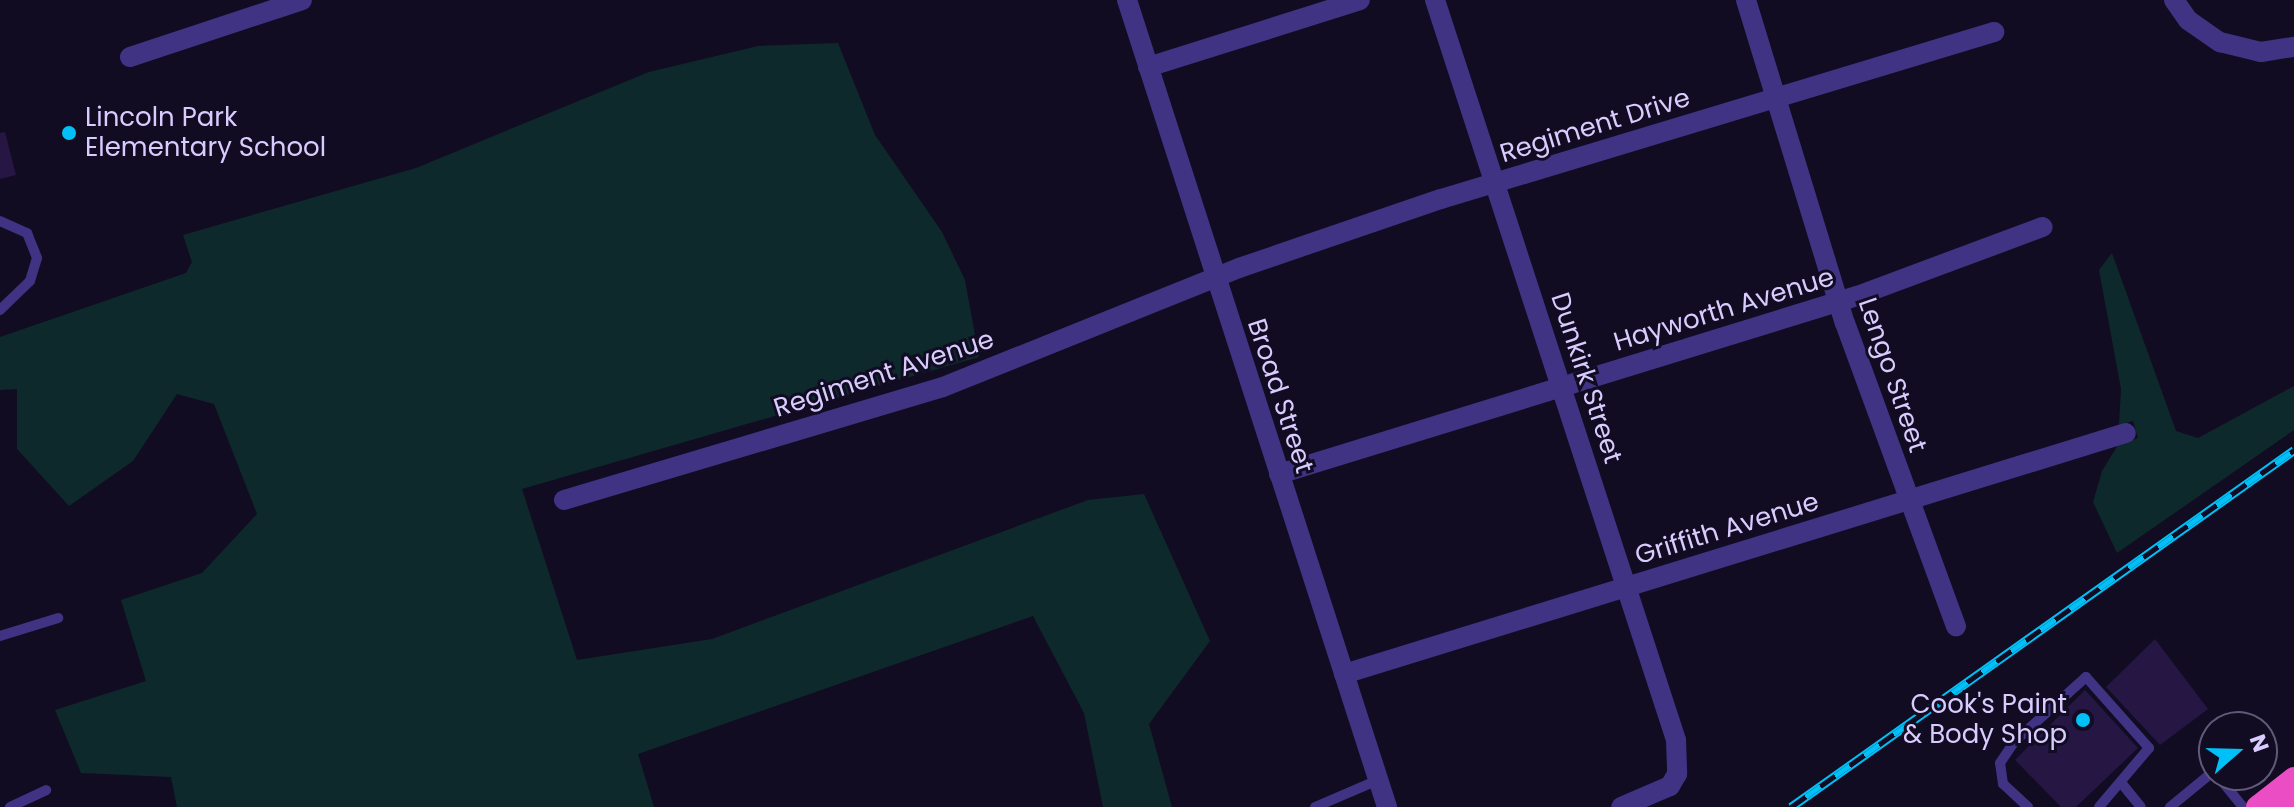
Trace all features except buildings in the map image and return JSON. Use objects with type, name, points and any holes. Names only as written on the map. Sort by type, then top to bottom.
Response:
[{"type":"highway","points":[[2257,807],[2294,778]]},
{"type":"highway","points":[[2286,807],[2294,801]]},
{"type":"street","points":[[130,57],[276,4],[302,0]]},
{"type":"street","name":"Broad Street","points":[[1127,0],[1214,279],[1387,807]]},
{"type":"street","points":[[1148,67],[1360,0]]},
{"type":"street","name":"Dunkirk Street","points":[[1435,0],[1676,740],[1677,774],[1658,795],[1621,807]]},
{"type":"street","name":"Lengo Street","points":[[1746,0],[1839,300],[1956,626]]},
{"type":"street","points":[[2174,0],[2188,20],[2220,42],[2261,52],[2294,47]]},
{"type":"street","name":"Regiment Drive","points":[[1214,279],[1495,184],[1994,32]]},
{"type":"street","name":"Hayworth Avenue","points":[[1279,474],[1839,300],[2043,227]]},
{"type":"street","name":"Regiment Avenue","points":[[564,500],[943,387],[1214,279]]},
{"type":"street","name":"Griffith Avenue","points":[[1344,674],[2126,433]]},
{"type":"lane","points":[[0,221],[27,233],[37,258],[30,281],[0,310]]},
{"type":"lane","points":[[0,636],[58,618]]},
{"type":"lane","points":[[2028,807],[2003,784],[2000,763],[2014,742],[2086,677],[2149,748],[2123,785],[2099,807]]},
{"type":"lane","points":[[1315,807],[1378,780]]},
{"type":"lane","points":[[2123,785],[2141,807]]},
{"type":"lane","points":[[2170,807],[2198,786]]},
{"type":"lane","points":[[10,807],[46,790]]},
{"type":"lane","points":[[2230,791],[2243,807]]},
{"type":"green space","points":[[838,43],[875,135],[942,232],[965,280],[979,357],[522,489],[577,660],[712,639],[1088,500],[1144,494],[1210,641],[1149,724],[1172,807],[1103,807],[1084,713],[1033,616],[638,754],[654,807],[177,807],[171,777],[81,773],[55,710],[146,681],[121,600],[202,573],[257,514],[214,404],[177,394],[133,461],[69,506],[17,449],[17,389],[0,390],[0,337],[186,273],[192,262],[183,235],[416,168],[649,72],[758,46]]},
{"type":"green space","points":[[2112,253],[2176,431],[2198,438],[2294,386],[2294,430],[2117,553],[2093,502],[2102,471],[2118,445],[2138,438],[2133,421],[2119,425],[2121,389],[2099,270]]},
{"type":"railway","points":[[1791,807],[2294,450]]},
{"type":"place","name":"Lincoln Park Elementary School","points":[[69,133]]},
{"type":"place","name":"Cook's Paint & Body Shop","points":[[2083,720]]}]
